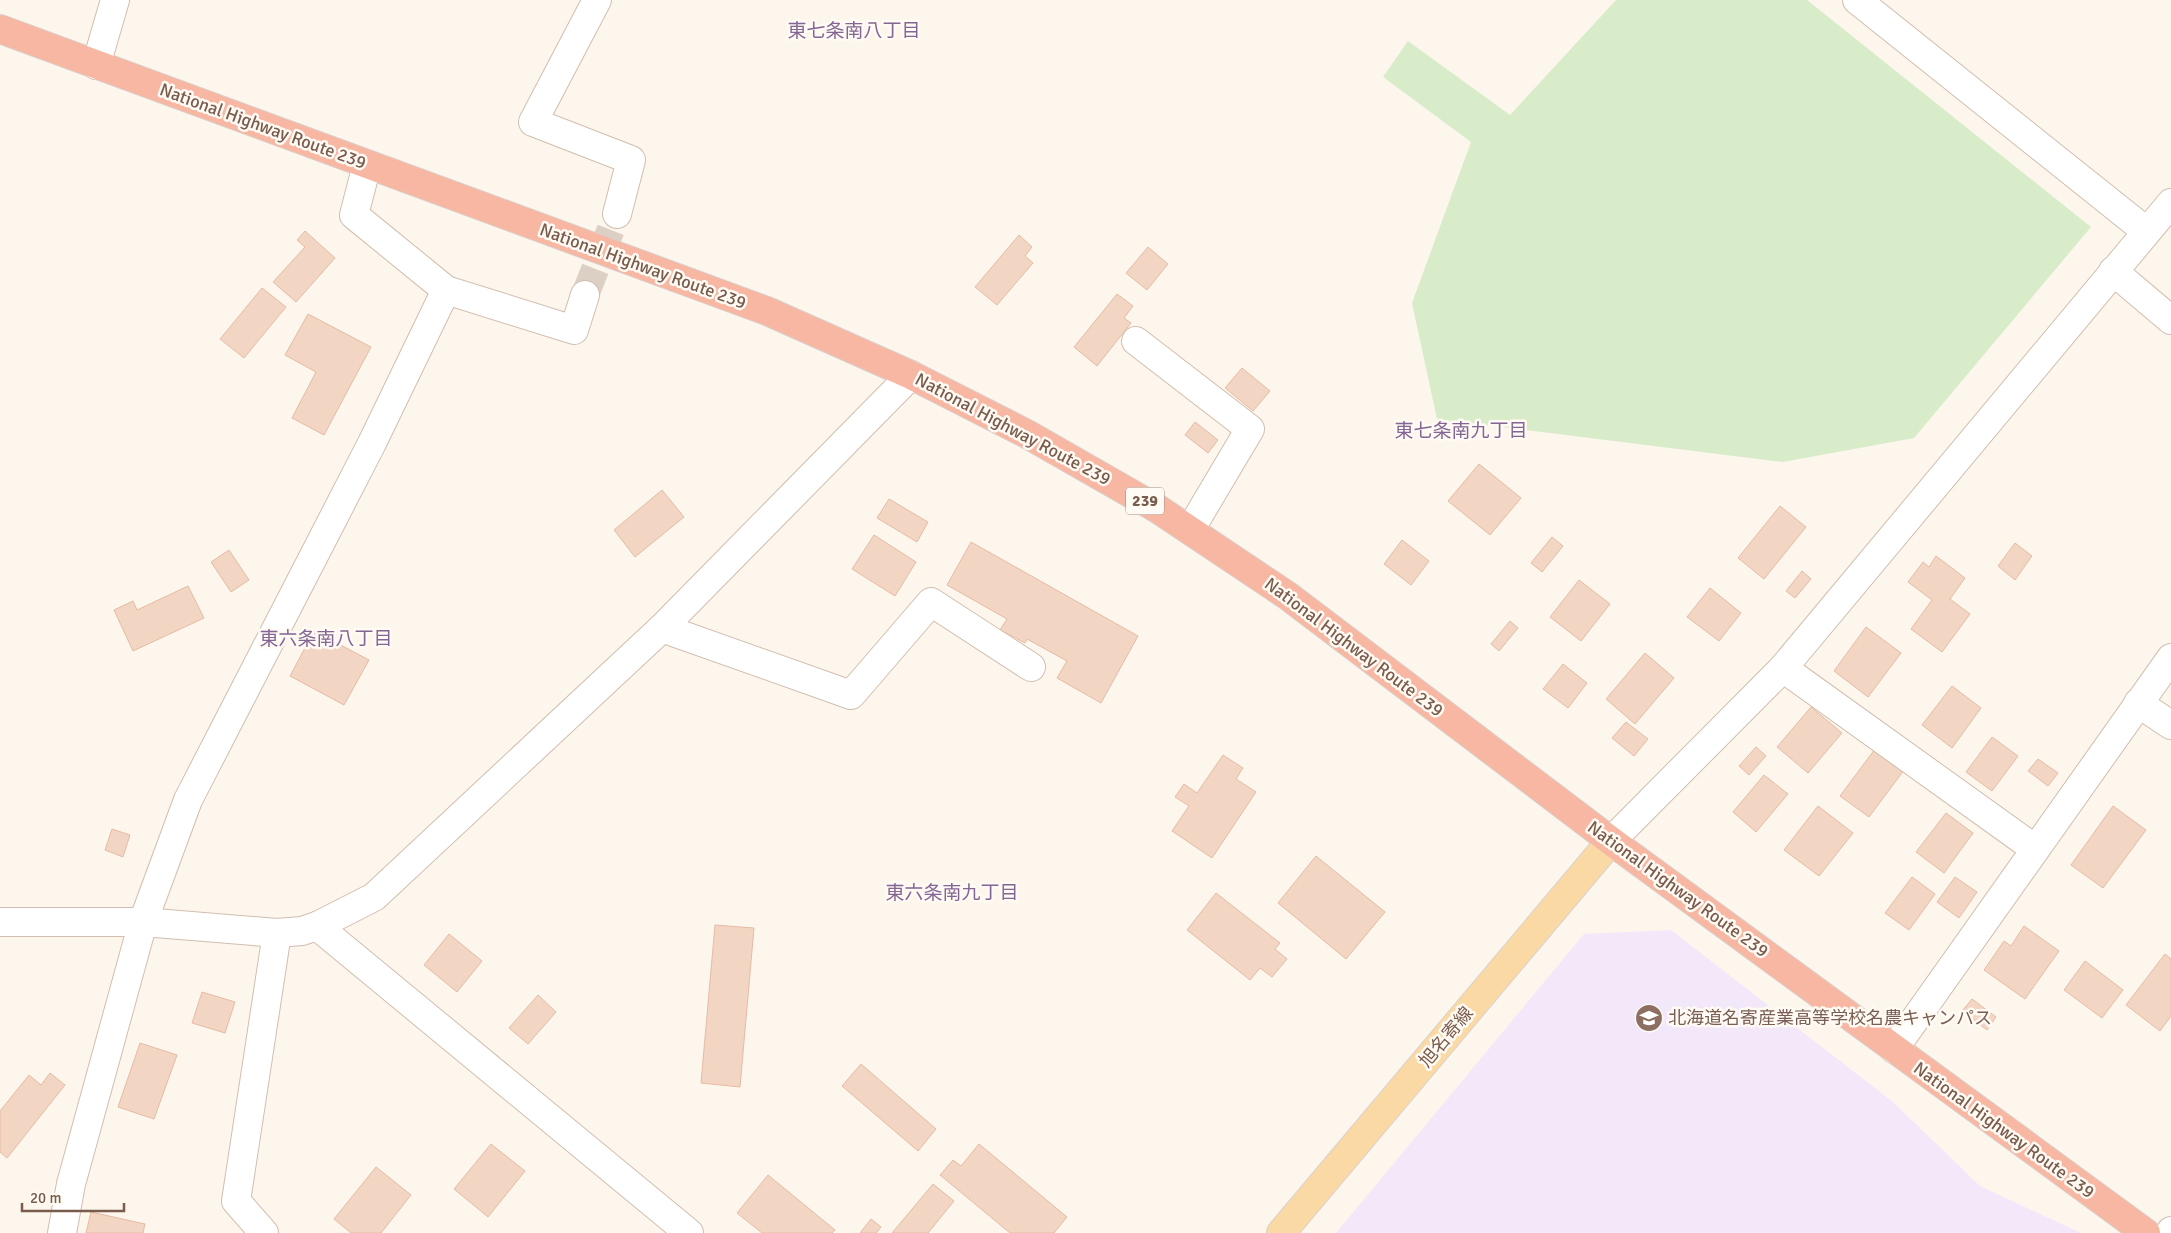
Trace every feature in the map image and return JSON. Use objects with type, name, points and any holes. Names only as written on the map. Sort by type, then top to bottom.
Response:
[{"type":"highway","name":"National Highway Route 239","points":[[0,29],[767,311],[912,375],[1027,434],[1158,509],[1288,596],[1611,840],[2146,1233]]},
{"type":"main road","name":"旭名寄線","points":[[1288,1231],[1611,840]]},
{"type":"street","points":[[96,65],[115,0]]},
{"type":"street","points":[[597,0],[534,122],[631,160],[617,214]]},
{"type":"street","points":[[1857,0],[2146,231]]},
{"type":"street","points":[[367,164],[354,215],[446,290],[574,330],[585,295]]},
{"type":"street","points":[[1611,840],[1783,668],[2171,203]]},
{"type":"street","points":[[2113,272],[2171,320]]},
{"type":"street","points":[[62,1233],[71,1184],[143,922],[188,800],[372,443],[446,290]]},
{"type":"street","points":[[1136,341],[1250,429],[1190,530]]},
{"type":"street","points":[[0,922],[143,922],[277,933],[302,931],[317,926],[374,897],[662,628],[912,375]]},
{"type":"street","points":[[662,628],[850,695],[931,602],[1031,667]]},
{"type":"street","points":[[1894,1049],[2171,658]]},
{"type":"street","points":[[1783,668],[2035,849]]},
{"type":"street","points":[[2138,703],[2171,725]]},
{"type":"street","points":[[317,926],[689,1233]]},
{"type":"street","points":[[264,1233],[236,1201],[277,933]]},
{"type":"shaded area","name":"北海道名寄産業高等学校名農キャンパス","points":[[1671,930],[1893,1102],[1980,1186],[2081,1233],[1336,1233],[1584,934]]},
{"type":"green space","points":[[1616,0],[1807,0],[2091,227],[1914,438],[1783,462],[1437,419],[1412,303],[1471,142],[1383,77],[1408,41],[1510,115]]},
{"type":"building","points":[[305,231],[335,258],[296,302],[273,282],[305,247],[297,240]]},
{"type":"building","points":[[1019,235],[1032,247],[1025,256],[1033,263],[997,305],[975,287]]},
{"type":"building","points":[[1148,247],[1168,264],[1147,290],[1126,273]]},
{"type":"building","points":[[262,288],[286,307],[244,358],[220,339]]},
{"type":"building","points":[[1117,294],[1133,306],[1124,318],[1131,323],[1097,366],[1074,347]]},
{"type":"building","points":[[308,314],[371,347],[324,435],[292,418],[316,372],[285,355]]},
{"type":"building","points":[[1242,368],[1270,391],[1253,411],[1225,388]]},
{"type":"building","points":[[1195,422],[1218,440],[1208,453],[1185,435]]},
{"type":"building","points":[[1479,464],[1521,498],[1490,535],[1448,501]]},
{"type":"building","points":[[662,490],[684,517],[635,557],[614,530]]},
{"type":"building","points":[[889,499],[928,522],[917,542],[877,518]]},
{"type":"building","points":[[1780,506],[1806,527],[1764,579],[1738,558]]},
{"type":"building","points":[[874,535],[916,562],[895,596],[852,569]]},
{"type":"building","points":[[1552,537],[1563,546],[1542,572],[1531,563]]},
{"type":"building","points":[[1402,540],[1429,561],[1411,585],[1384,564]]},
{"type":"building","points":[[971,542],[1138,636],[1101,703],[1057,678],[1067,661],[1027,639],[1025,643],[1000,630],[1007,619],[947,585]]},
{"type":"building","points":[[2015,543],[2032,556],[2015,580],[1998,566]]},
{"type":"building","points":[[229,550],[249,580],[231,592],[211,562]]},
{"type":"building","points":[[1936,556],[1965,578],[1950,599],[1970,614],[1942,652],[1911,629],[1932,600],[1908,582],[1923,562],[1929,567]]},
{"type":"building","points":[[1802,571],[1811,579],[1795,598],[1786,591]]},
{"type":"building","points":[[1579,580],[1610,604],[1581,641],[1550,617]]},
{"type":"building","points":[[188,586],[204,618],[133,651],[114,610],[133,601],[137,610]]},
{"type":"building","points":[[1710,588],[1741,613],[1719,641],[1687,617]]},
{"type":"building","points":[[1510,621],[1518,628],[1499,651],[1491,644]]},
{"type":"building","points":[[1866,627],[1901,653],[1868,697],[1834,671]]},
{"type":"building","points":[[314,631],[369,660],[344,705],[290,676]]},
{"type":"building","points":[[1645,653],[1674,678],[1635,724],[1606,699]]},
{"type":"building","points":[[1563,664],[1587,683],[1568,708],[1543,689]]},
{"type":"building","points":[[1952,686],[1981,708],[1952,748],[1922,725]]},
{"type":"building","points":[[1811,707],[1842,733],[1808,773],[1777,747]]},
{"type":"building","points":[[1626,722],[1648,739],[1634,756],[1612,738]]},
{"type":"building","points":[[1992,737],[2018,756],[1992,791],[1966,772]]},
{"type":"building","points":[[1756,747],[1766,756],[1749,775],[1739,766]]},
{"type":"building","points":[[1875,749],[1904,770],[1869,817],[1840,796]]},
{"type":"building","points":[[1223,755],[1243,768],[1236,779],[1256,792],[1212,858],[1172,831],[1189,806],[1175,797],[1184,784],[1197,793]]},
{"type":"building","points":[[2038,759],[2058,773],[2048,786],[2028,771]]},
{"type":"building","points":[[1764,775],[1788,794],[1756,832],[1733,812]]},
{"type":"building","points":[[1818,806],[1853,833],[1819,876],[1784,850]]},
{"type":"building","points":[[2113,806],[2146,830],[2103,888],[2071,865]]},
{"type":"building","points":[[1946,813],[1973,833],[1944,873],[1916,852]]},
{"type":"building","points":[[112,829],[130,835],[123,857],[105,850]]},
{"type":"building","points":[[1316,856],[1385,912],[1346,959],[1278,903]]},
{"type":"building","points":[[1912,877],[1935,894],[1909,930],[1885,913]]},
{"type":"building","points":[[1955,877],[1977,892],[1959,918],[1937,902]]},
{"type":"building","points":[[1216,893],[1280,943],[1275,949],[1287,959],[1272,977],[1260,968],[1250,980],[1187,930]]},
{"type":"building","points":[[715,925],[754,928],[740,1087],[701,1083]]},
{"type":"building","points":[[2024,926],[2059,951],[2025,999],[1984,970],[2004,941],[2011,946]]},
{"type":"building","points":[[449,934],[482,961],[457,992],[424,965]]},
{"type":"building","points":[[2165,954],[2171,959],[2171,1016],[2160,1031],[2126,1005]]},
{"type":"building","points":[[2085,961],[2123,990],[2102,1018],[2064,990]]},
{"type":"building","points":[[202,992],[235,1002],[225,1033],[192,1023]]},
{"type":"building","points":[[538,995],[556,1012],[528,1044],[509,1028]]},
{"type":"building","points":[[1972,999],[1996,1017],[1987,1030],[1962,1011]]},
{"type":"building","points":[[140,1043],[177,1055],[154,1119],[118,1107]]},
{"type":"building","points":[[861,1064],[936,1129],[918,1151],[842,1086]]},
{"type":"building","points":[[50,1073],[65,1085],[7,1158],[0,1152],[0,1111],[29,1075],[41,1085]]},
{"type":"building","points":[[491,1144],[525,1171],[488,1217],[454,1189]]},
{"type":"building","points":[[979,1144],[1067,1217],[1054,1233],[1010,1233],[940,1175],[953,1160],[961,1166]]},
{"type":"building","points":[[376,1167],[411,1195],[381,1233],[351,1233],[334,1219]]},
{"type":"building","points":[[768,1175],[835,1230],[832,1233],[762,1233],[737,1213]]},
{"type":"building","points":[[933,1184],[954,1201],[928,1233],[892,1233]]},
{"type":"building","points":[[91,1212],[145,1224],[143,1233],[86,1233]]},
{"type":"building","points":[[871,1219],[881,1227],[876,1233],[860,1233]]},
{"type":"tunnel","points":[[585,295],[617,214]]},
{"type":"place","name":"北海道名寄産業高等学校名農キャンパス","points":[[1649,1018]]},
{"type":"district","name":"東七条南八丁目","points":[[854,31]]},
{"type":"district","name":"東七条南九丁目","points":[[1461,431]]},
{"type":"district","name":"東六条南八丁目","points":[[326,639]]},
{"type":"district","name":"東六条南九丁目","points":[[952,893]]}]
